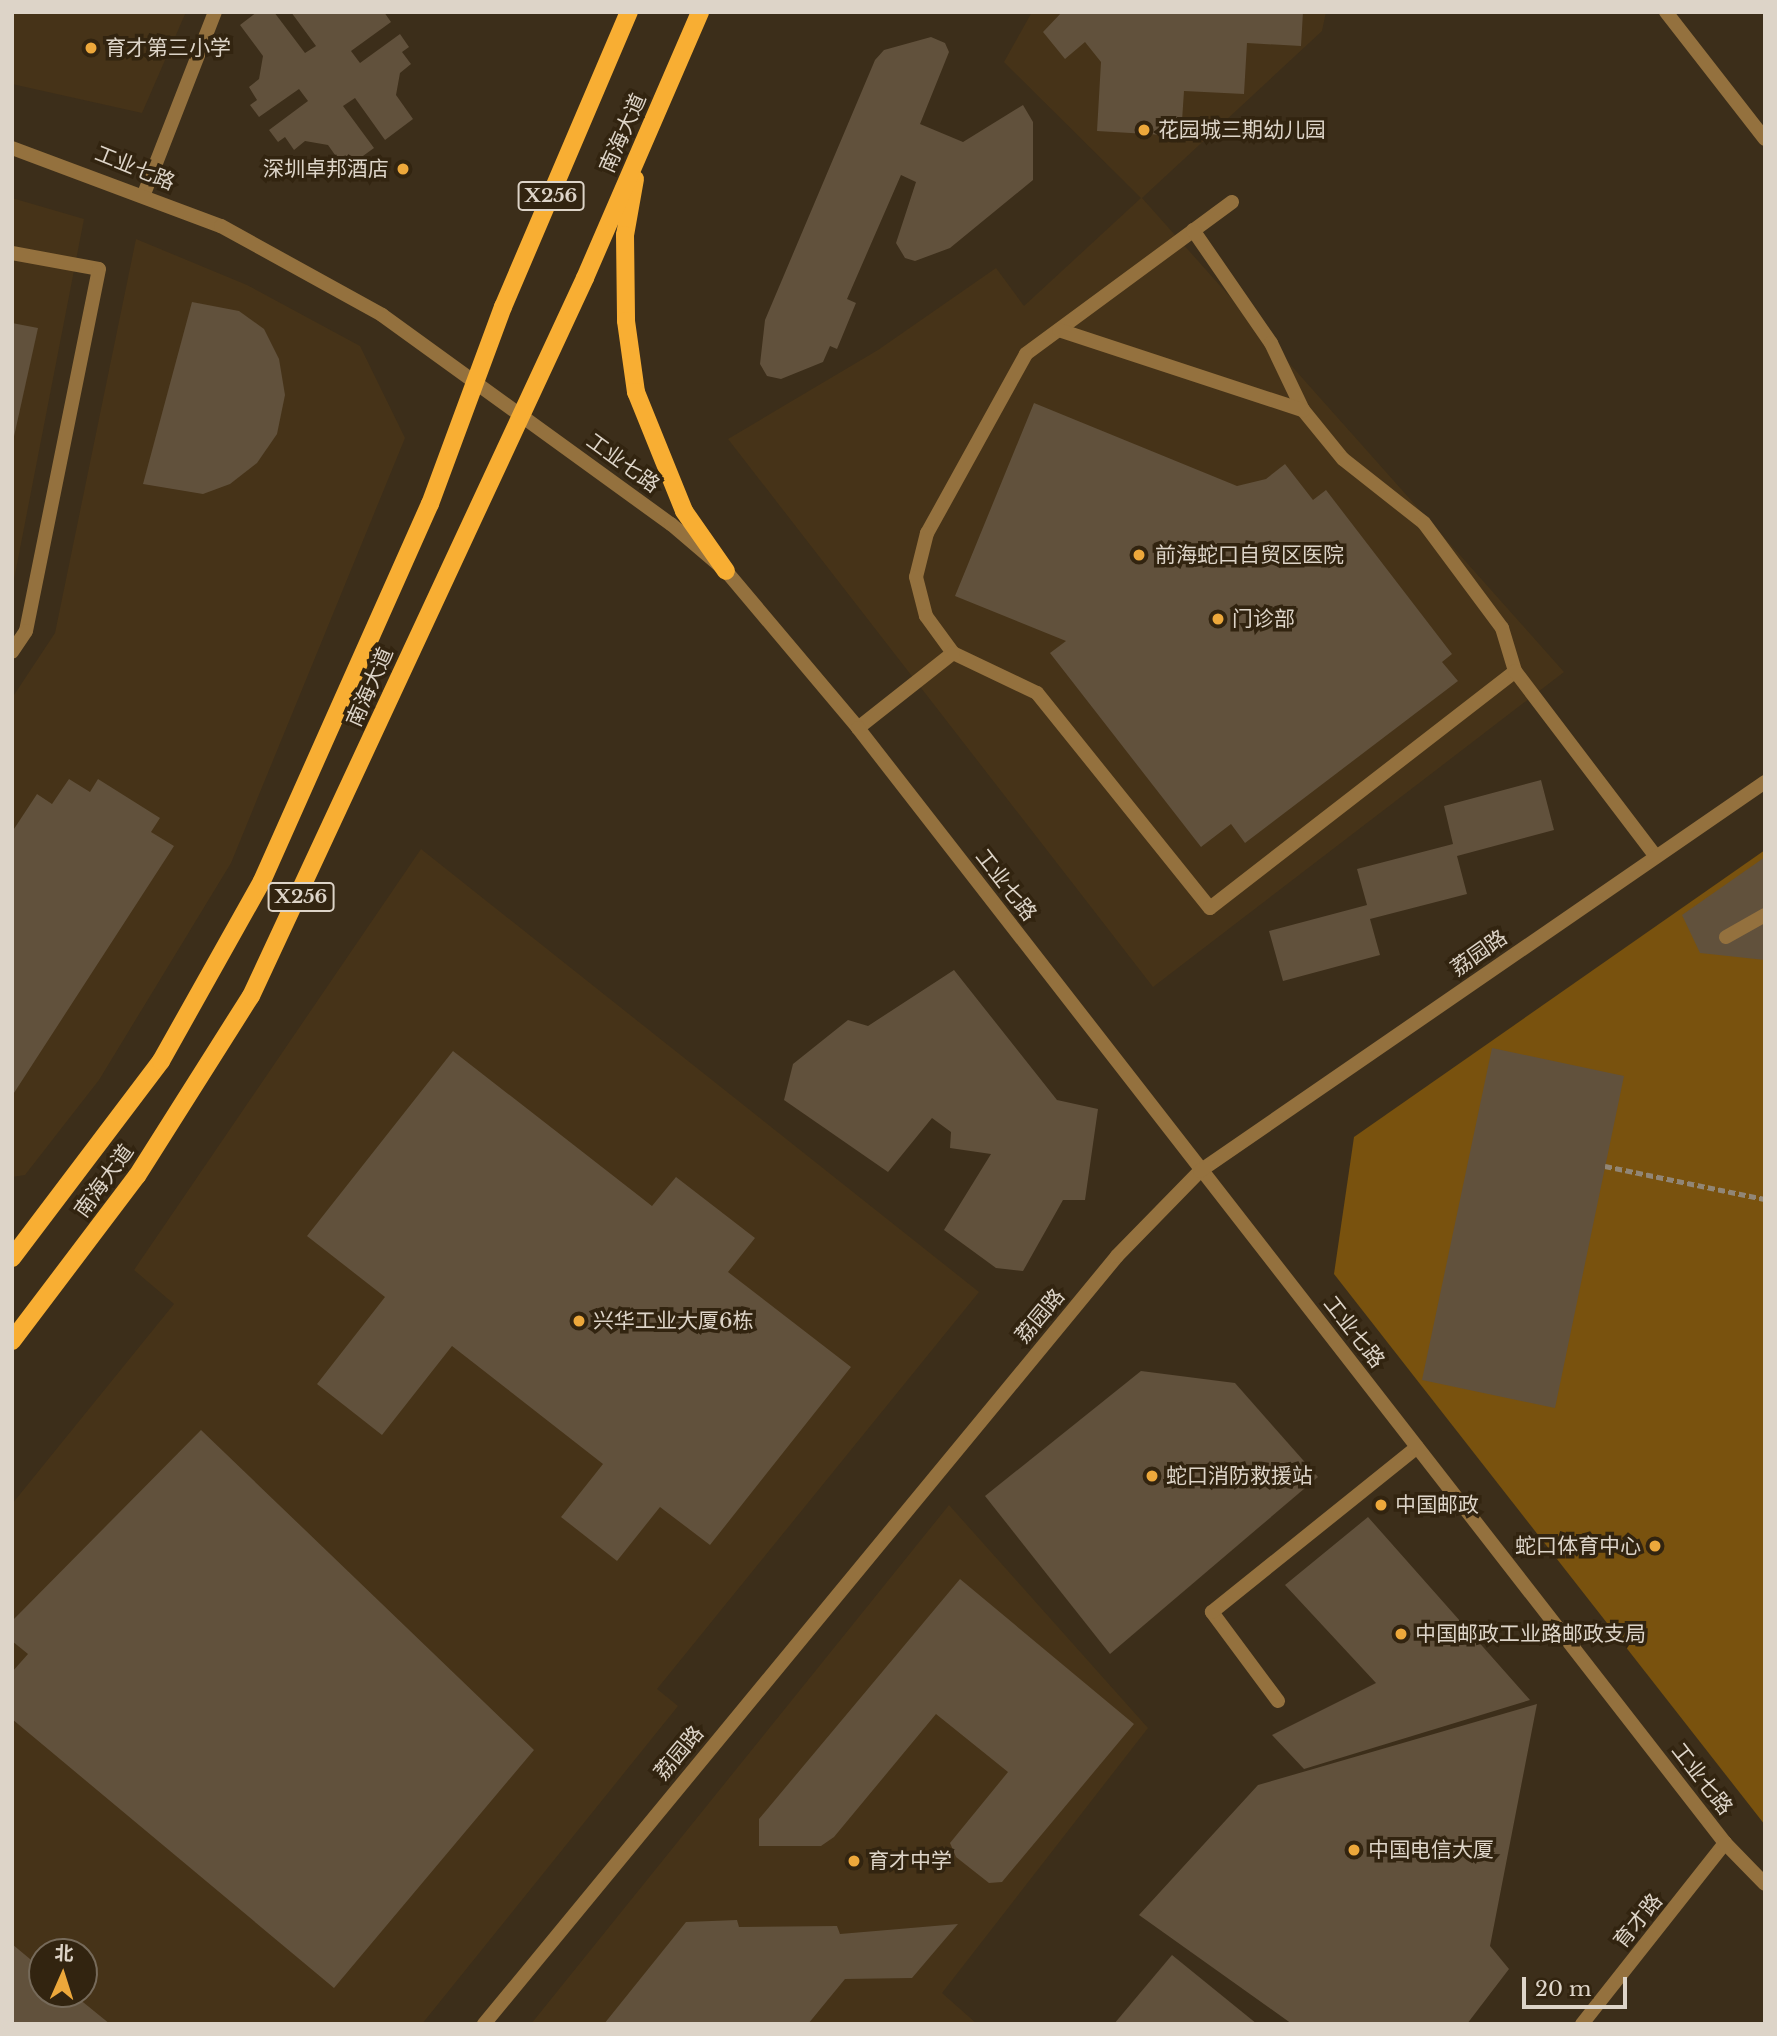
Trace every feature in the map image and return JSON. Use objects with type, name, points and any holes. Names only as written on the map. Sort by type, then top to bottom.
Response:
[{"type":"main road","name":"南海大道","points":[[12,1258],[99,1149],[214,975],[262,881],[430,504],[476,380],[629,12]]},
{"type":"main road","name":"南海大道","points":[[12,1341],[137,1176],[251,996],[521,414],[700,12]]},
{"type":"main road","points":[[641,148],[625,235],[626,321],[636,392],[656,453],[684,511],[726,571]]},
{"type":"street","points":[[144,194],[215,12]]},
{"type":"street","points":[[1665,12],[1765,139]]},
{"type":"street","name":"工业七路","points":[[12,148],[144,194],[311,275],[476,380],[726,571],[858,728],[1200,1171],[1726,1843],[1765,1884]]},
{"type":"street","points":[[1232,202],[1026,354],[919,558],[918,597],[953,653],[1037,692],[1210,908],[1516,671]]},
{"type":"street","points":[[1193,230],[1272,343],[1303,410],[1343,459],[1424,523],[1502,628],[1516,671],[1656,857]]},
{"type":"street","points":[[12,253],[99,269],[26,631],[12,652]]},
{"type":"street","points":[[1059,330],[1303,410]]},
{"type":"street","points":[[858,728],[953,653]]},
{"type":"street","name":"荔园路","points":[[484,2024],[1117,1256],[1200,1171],[1765,782]]},
{"type":"street","points":[[1726,937],[1765,915]]},
{"type":"street","points":[[1278,1701],[1212,1612],[1417,1447]]},
{"type":"street","name":"育才路","points":[[1582,2024],[1726,1843]]},
{"type":"path","points":[[1605,1166],[1765,1199]]},
{"type":"shaded area","name":"育才第三小学","points":[[12,12],[186,12],[142,113],[12,84]]},
{"type":"shaded area","name":"前海蛇口自贸区医院","points":[[1032,12],[1326,12],[1322,31],[1142,198],[1564,672],[1153,987],[728,439],[878,350],[996,268],[1024,306],[1141,198],[1004,62]]},
{"type":"shaded area","points":[[12,198],[84,219],[12,590]]},
{"type":"shaded area","points":[[136,239],[247,285],[360,346],[405,438],[231,863],[99,1080],[25,1175],[12,1177],[12,698],[55,633]]},
{"type":"shaded area","points":[[421,849],[979,1292],[657,1689],[678,1706],[422,2024],[12,2024],[12,1504],[174,1304],[134,1270]]},
{"type":"shaded area","name":"蛇口体育中心","points":[[1765,850],[1765,1825],[1334,1274],[1354,1137]]},
{"type":"shaded area","name":"育才中学","points":[[949,1505],[1148,1728],[942,1993],[977,2024],[531,2024]]},
{"type":"building","points":[[257,12],[274,12],[305,53],[316,46],[291,12],[384,12],[391,22],[351,51],[360,63],[400,34],[409,47],[402,52],[411,64],[400,73],[396,95],[413,119],[385,140],[355,98],[343,106],[374,148],[345,169],[328,145],[305,141],[294,150],[285,137],[278,142],[269,130],[308,101],[299,89],[259,117],[250,105],[257,100],[249,87],[259,79],[263,56],[240,25]]},
{"type":"building","points":[[1062,12],[1303,12],[1301,46],[1247,43],[1244,94],[1184,91],[1181,136],[1097,131],[1101,62],[1085,42],[1065,59],[1043,32]]},
{"type":"building","points":[[931,37],[945,43],[949,52],[920,124],[963,142],[1023,105],[1033,122],[1033,180],[950,248],[915,261],[905,258],[896,243],[916,182],[901,175],[847,299],[856,303],[837,349],[830,346],[823,362],[781,379],[767,376],[760,364],[765,320],[875,60],[884,50]]},
{"type":"building","points":[[192,302],[239,311],[264,329],[279,359],[285,395],[277,434],[257,463],[230,484],[203,494],[143,484]]},
{"type":"building","points":[[12,323],[38,328],[13,441],[12,440]]},
{"type":"building","name":"门诊部","points":[[1034,403],[1237,486],[1266,479],[1285,464],[1313,500],[1326,490],[1452,654],[1442,662],[1458,681],[1245,843],[1231,824],[1201,847],[1050,653],[1066,641],[955,596]]},
{"type":"building","points":[[69,779],[90,792],[98,779],[160,818],[151,832],[174,846],[12,1096],[12,832],[37,794],[52,804]]},
{"type":"building","points":[[1541,780],[1554,830],[1457,856],[1467,894],[1370,919],[1380,955],[1283,981],[1269,931],[1367,905],[1357,869],[1453,844],[1444,806]]},
{"type":"building","points":[[1765,857],[1765,960],[1700,953],[1682,915]]},
{"type":"building","points":[[954,970],[1057,1100],[1098,1109],[1085,1200],[1063,1200],[1023,1271],[996,1268],[944,1230],[991,1154],[950,1148],[951,1132],[932,1118],[888,1172],[784,1100],[793,1064],[848,1020],[868,1026]]},
{"type":"building","points":[[1492,1048],[1624,1076],[1555,1408],[1422,1380]]},
{"type":"building","name":"兴华工业大厦6栋","points":[[453,1051],[652,1206],[676,1177],[755,1238],[728,1272],[851,1367],[710,1545],[660,1507],[617,1561],[561,1517],[603,1464],[452,1346],[382,1435],[317,1384],[385,1297],[307,1236]]},
{"type":"building","points":[[1141,1371],[1235,1383],[1318,1477],[1110,1654],[985,1496]]},
{"type":"building","points":[[201,1430],[534,1750],[334,1988],[12,1719],[12,1672],[28,1654],[12,1641],[12,1621]]},
{"type":"building","name":"中国邮政工业路邮政支局","points":[[1368,1517],[1530,1700],[1304,1769],[1272,1735],[1376,1683],[1285,1585]]},
{"type":"building","points":[[960,1579],[1134,1724],[1002,1882],[989,1883],[956,1857],[950,1843],[1008,1772],[936,1714],[834,1837],[821,1846],[759,1846],[759,1819]]},
{"type":"building","name":"中国电信大厦","points":[[1537,1704],[1490,1946],[1509,1969],[1467,2024],[1292,2024],[1139,1915],[1258,1785]]},
{"type":"building","points":[[737,1920],[739,1927],[837,1926],[840,1934],[958,1924],[912,1978],[845,1979],[808,2024],[604,2024],[686,1922]]},
{"type":"building","points":[[12,1944],[28,1957],[28,2008],[90,2008],[110,2024],[12,2024]]},
{"type":"building","points":[[1172,1955],[1257,2024],[1114,2024]]},
{"type":"place","name":"育才第三小学","points":[[91,48]]},
{"type":"place","name":"花园城三期幼儿园","points":[[1144,130]]},
{"type":"place","name":"深圳卓邦酒店","points":[[403,169]]},
{"type":"place","name":"前海蛇口自贸区医院","points":[[1139,555]]},
{"type":"place","name":"门诊部","points":[[1218,619]]},
{"type":"place","name":"兴华工业大厦6栋","points":[[579,1321]]},
{"type":"place","name":"蛇口消防救援站","points":[[1152,1476]]},
{"type":"place","name":"中国邮政","points":[[1381,1505]]},
{"type":"place","name":"蛇口体育中心","points":[[1655,1546]]},
{"type":"place","name":"中国邮政工业路邮政支局","points":[[1401,1634]]},
{"type":"place","name":"中国电信大厦","points":[[1354,1850]]},
{"type":"place","name":"育才中学","points":[[854,1861]]}]
